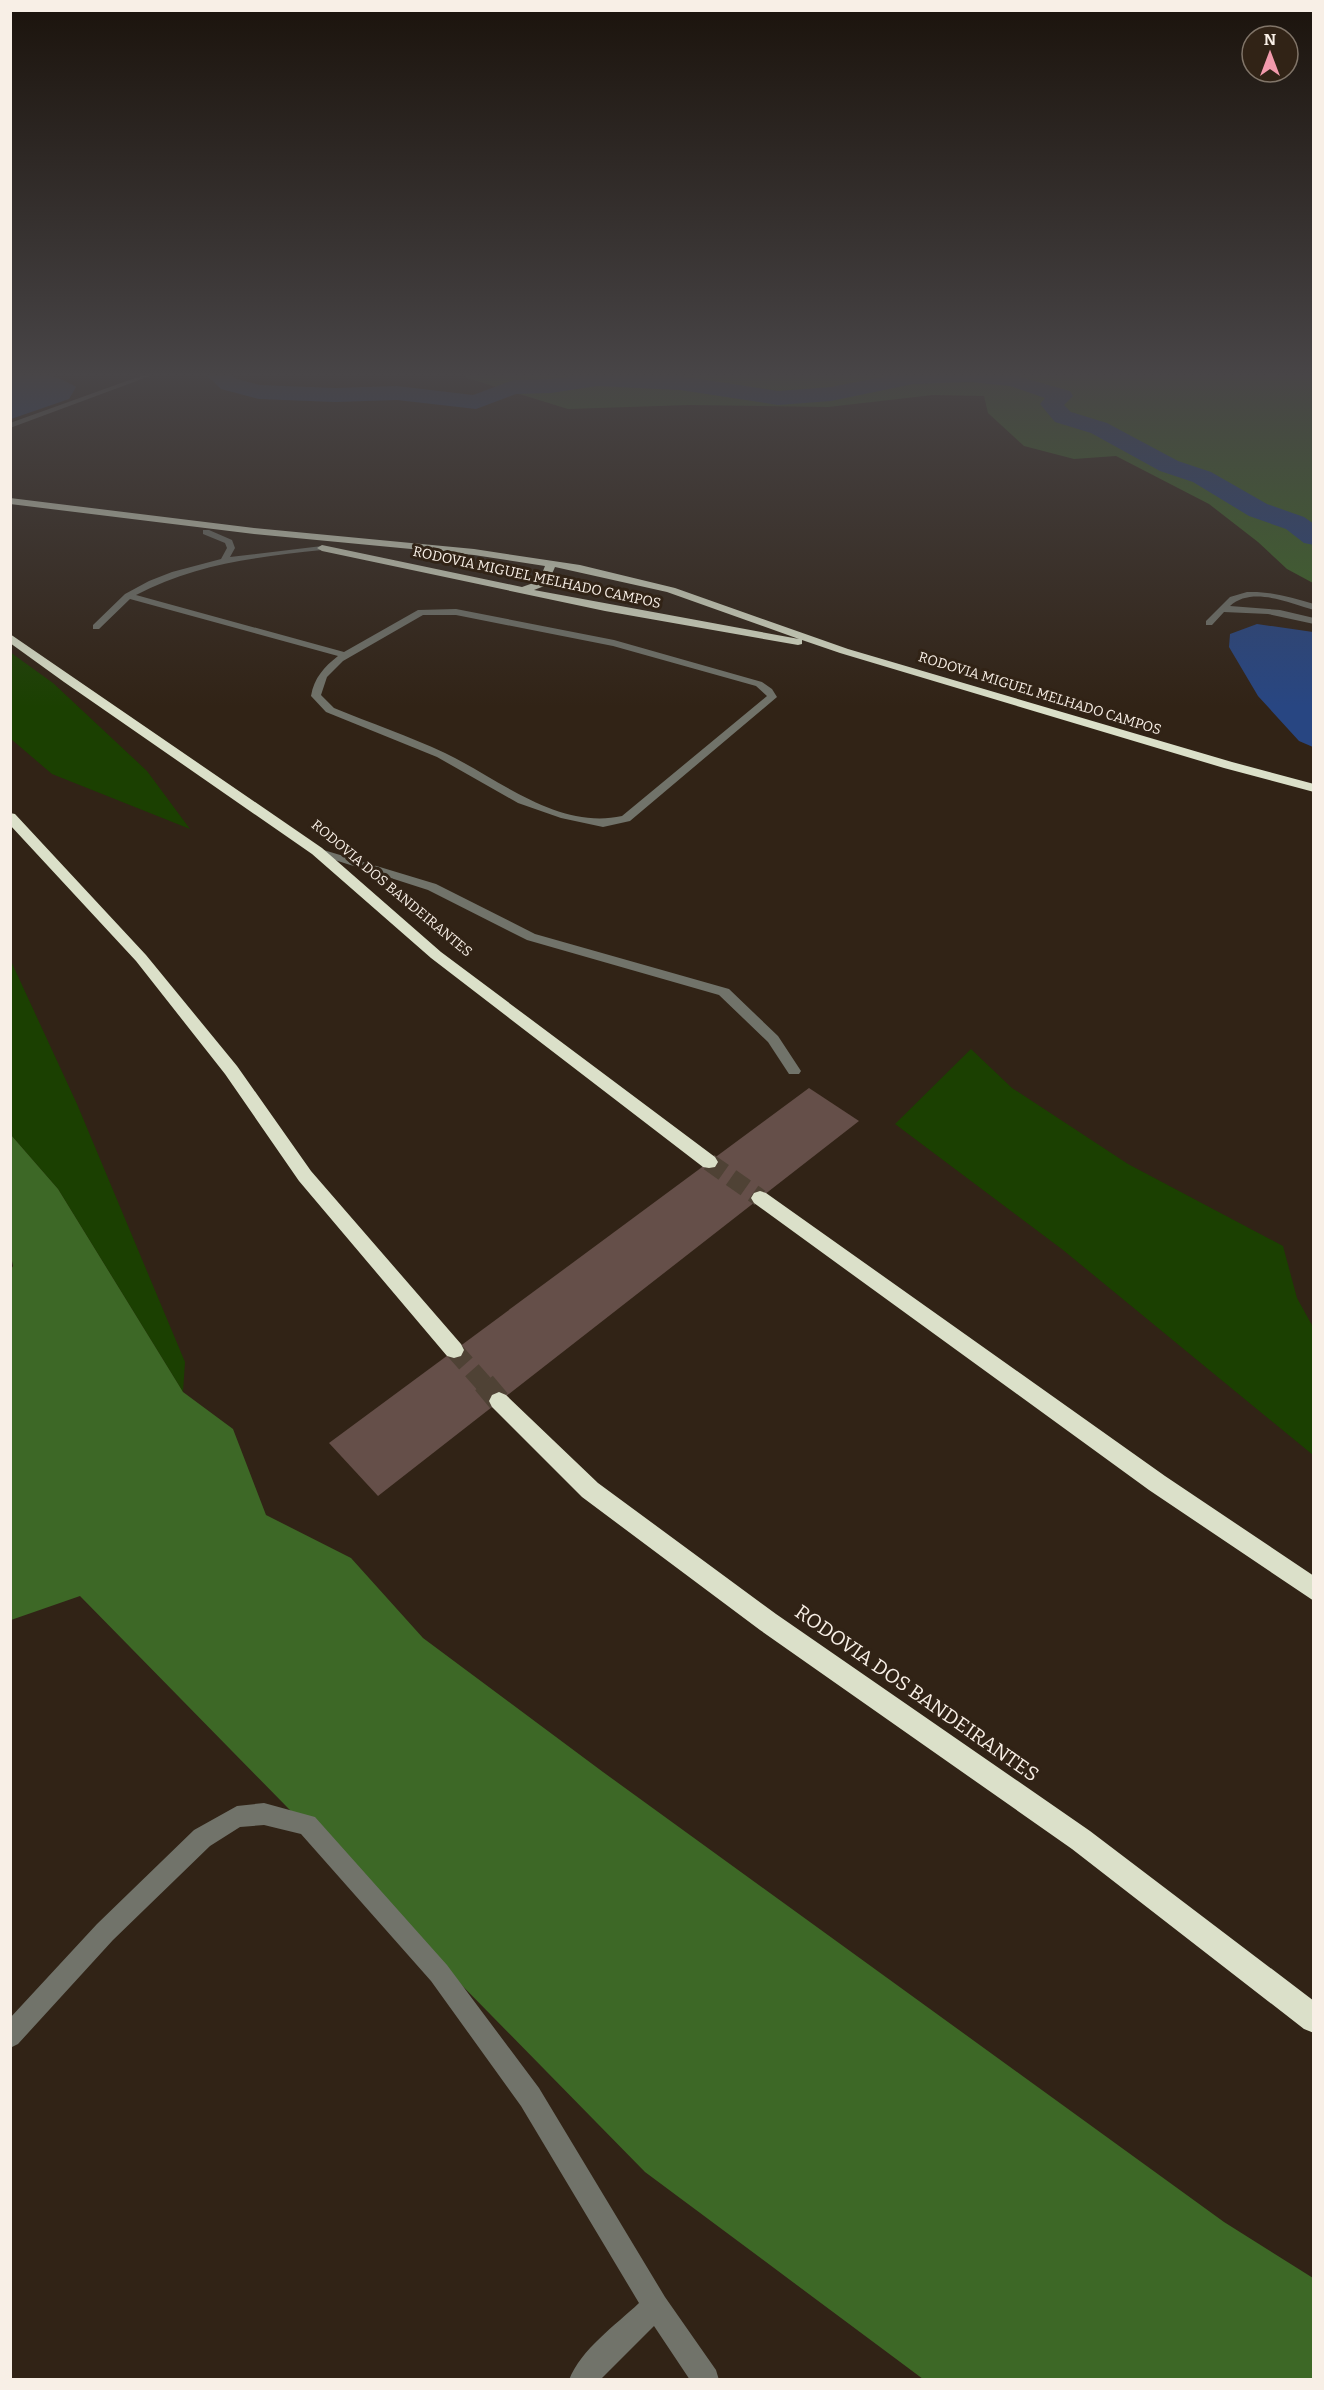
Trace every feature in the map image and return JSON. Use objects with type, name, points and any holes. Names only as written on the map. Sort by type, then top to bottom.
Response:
[{"type":"highway","name":"RODOVIA MIGUEL MELHADO CAMPOS","points":[[10,501],[254,531],[429,547],[550,562],[671,590],[844,651],[1228,765],[1314,788]]},
{"type":"highway","name":"RODOVIA MIGUEL MELHADO CAMPOS","points":[[10,510],[206,532],[322,548],[519,591],[844,651]]},
{"type":"highway","points":[[519,591],[543,583],[550,570],[550,562]]},
{"type":"highway","name":"RODOVIA DOS BANDEIRANTES","points":[[10,638],[317,851],[436,955],[709,1162]]},
{"type":"highway","name":"RODOVIA MIGUEL MELHADO CAMPOS","points":[[1228,765],[1314,794]]},
{"type":"highway","points":[[10,817],[141,958],[231,1070],[305,1176],[454,1350]]},
{"type":"highway","points":[[760,1198],[1157,1483],[1314,1590]]},
{"type":"highway","name":"RODOVIA DOS BANDEIRANTES","points":[[499,1401],[590,1490],[768,1622],[1081,1840],[1314,2019]]},
{"type":"street","points":[[206,532],[229,542],[231,548],[224,560]]},
{"type":"street","points":[[96,627],[128,596],[175,574],[224,560],[322,548]]},
{"type":"street","points":[[128,596],[345,655],[421,612],[456,612],[614,643],[759,684],[769,691],[772,697],[626,819],[603,824],[564,816],[522,801],[441,754],[330,710],[316,696],[317,682],[327,668],[345,655]]},
{"type":"street","points":[[1209,623],[1235,597],[1277,596],[1314,607]]},
{"type":"street","points":[[1222,609],[1254,609],[1288,613],[1314,621]]},
{"type":"street","points":[[317,851],[432,887],[531,937],[724,992],[773,1039],[794,1071]]},
{"type":"street","points":[[10,2036],[105,1932],[202,1838],[237,1817],[264,1814],[307,1825],[439,1973],[530,2097],[656,2306],[706,2379]]},
{"type":"street","points":[[582,2379],[656,2306]]},
{"type":"green space","points":[[1171,485],[1313,485],[1313,583],[1287,569],[1258,542],[1209,504]]},
{"type":"green space","points":[[10,652],[53,683],[147,771],[190,829],[52,774],[11,739]]},
{"type":"green space","points":[[10,959],[77,1104],[185,1362],[183,1392],[58,1189],[11,1135]]},
{"type":"green space","points":[[971,1049],[1012,1088],[1128,1164],[1283,1246],[1297,1298],[1313,1327],[1313,1455],[1063,1250],[895,1124]]},
{"type":"green space","points":[[11,1135],[58,1189],[183,1392],[233,1429],[266,1515],[351,1558],[423,1638],[603,1772],[1224,2222],[1313,2278],[1313,2379],[923,2379],[645,2172],[80,1596],[11,1620],[10,1271],[13,1266],[10,1251]]},
{"type":"water","points":[[1257,624],[1313,632],[1313,747],[1299,741],[1258,696],[1229,647],[1230,634]]},
{"type":"building","points":[[809,1088],[859,1121],[378,1496],[329,1443]]},
{"type":"waterway","points":[[1215,485],[1258,510],[1295,523],[1314,537]]},
{"type":"tunnel","points":[[709,1162],[760,1198]]},
{"type":"tunnel","points":[[454,1350],[485,1385]]},
{"type":"tunnel","points":[[484,1383],[499,1401]]}]
